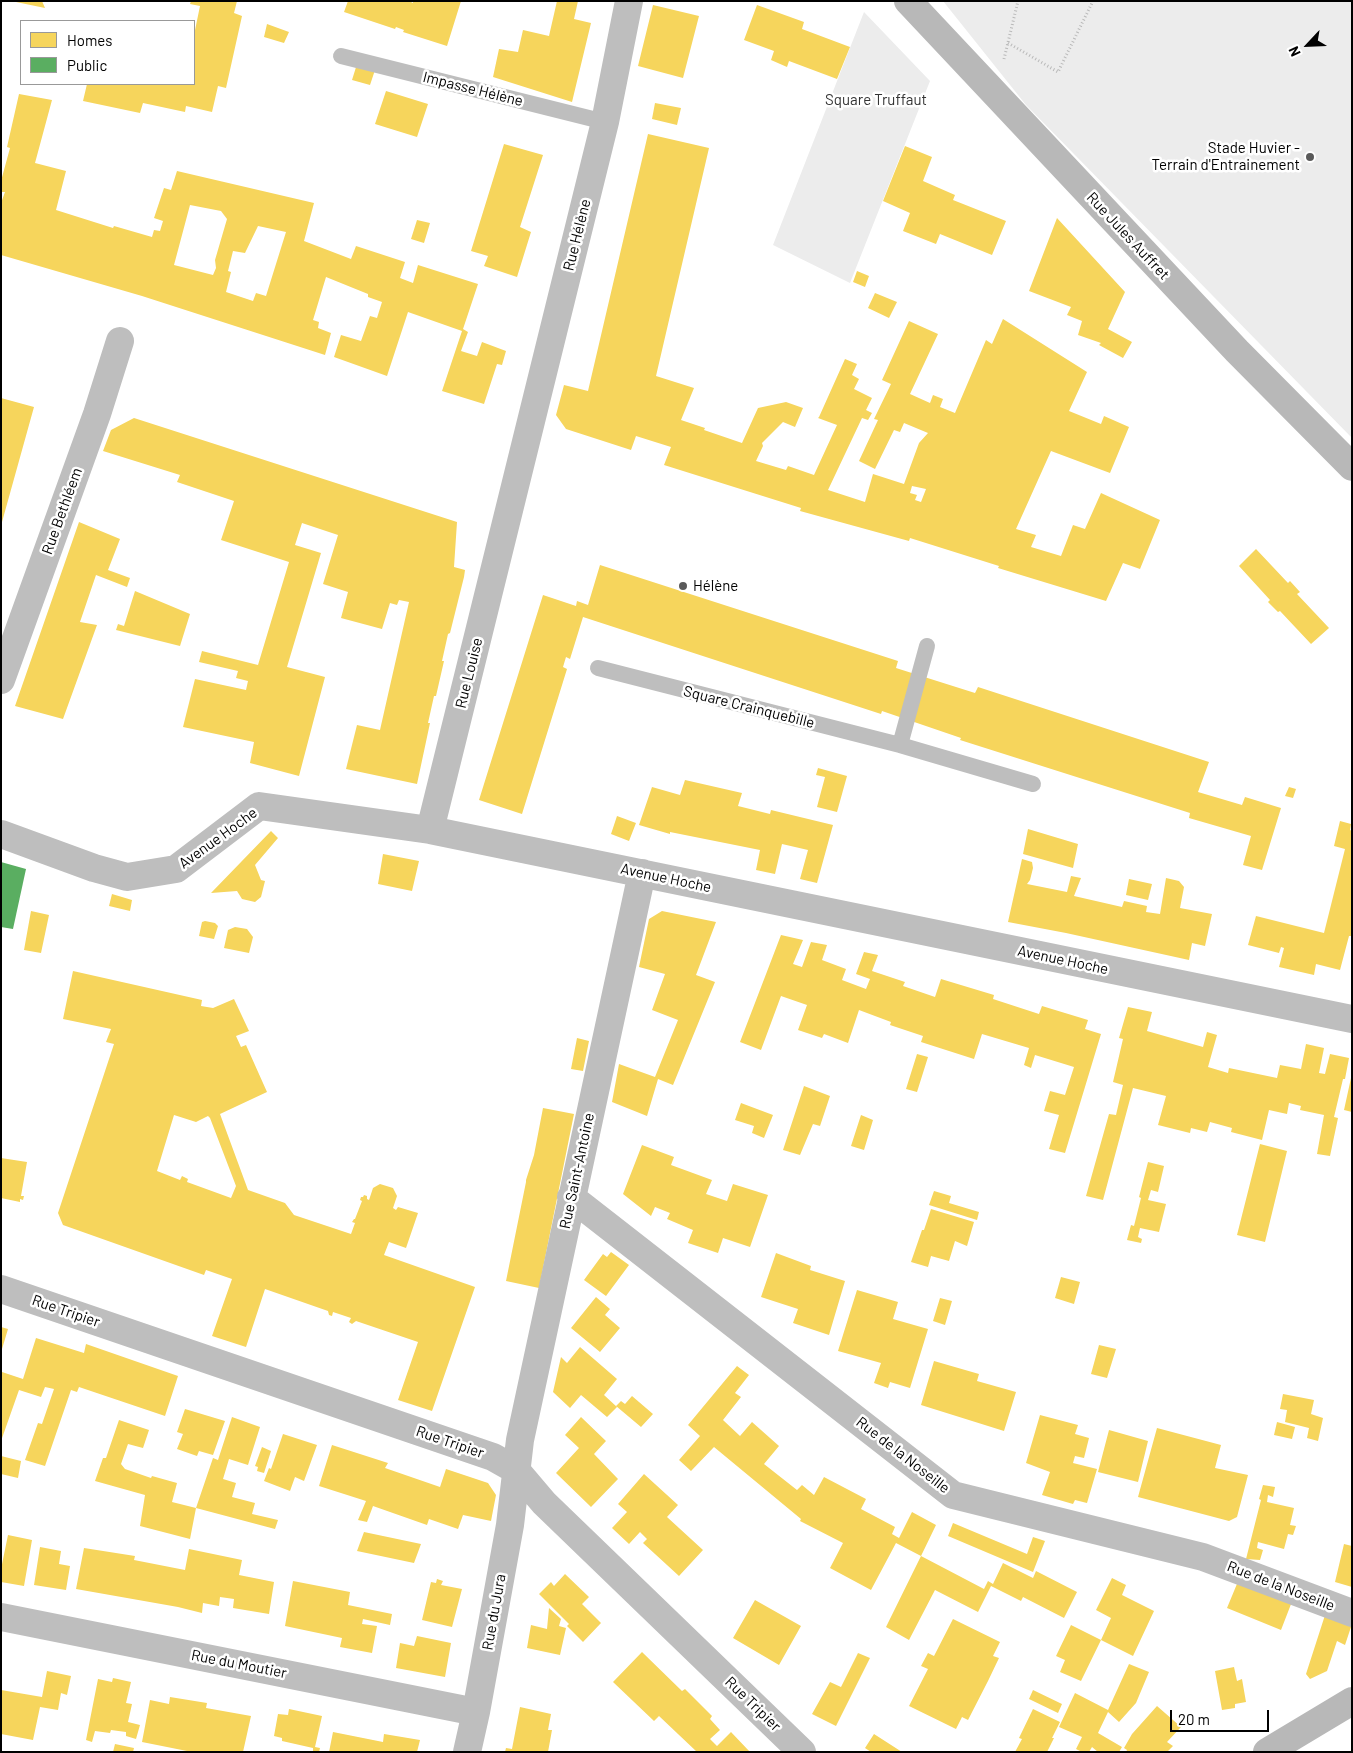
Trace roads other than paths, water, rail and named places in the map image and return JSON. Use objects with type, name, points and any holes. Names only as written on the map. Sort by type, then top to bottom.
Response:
[{"type":"street","name":"Rue Hélène","points":[[508,516],[605,122],[629,1]]},
{"type":"street","name":"Rue Jules Auffret","points":[[908,1],[1237,351],[1352,467]]},
{"type":"street","name":"Rue Bethléem","points":[[1,680],[97,414],[120,341]]},
{"type":"street","name":"Rue Louise","points":[[430,830],[508,516]]},
{"type":"street","name":"Avenue Hoche","points":[[1,834],[94,868],[127,877],[176,869],[259,806],[430,830],[1352,1019]]},
{"type":"street","name":"Rue Saint-Antoine","points":[[516,1470],[520,1440],[571,1196],[642,873]]},
{"type":"street","name":"Rue de la Noseille","points":[[571,1196],[953,1495],[1203,1557],[1352,1613]]},
{"type":"street","name":"Rue Tripier","points":[[1,1289],[493,1457],[516,1470],[551,1510],[802,1752]]},
{"type":"street","name":"Rue du Jura","points":[[467,1752],[510,1525],[516,1470]]},
{"type":"street","name":"Rue du Moutier","points":[[1,1617],[476,1712]]},
{"type":"street","points":[[1267,1752],[1352,1701]]},
{"type":"lane","name":"Impasse Hélène","points":[[341,56],[605,122]]},
{"type":"lane","points":[[900,745],[927,646]]},
{"type":"lane","name":"Square Crainquebille","points":[[598,668],[900,745],[1033,784]]},
{"type":"place","name":"Stade Huvier - Terrain d'Entrainement","points":[[1310,157]]},
{"type":"place","name":"Hélène","points":[[683,586]]},
{"type":"park label","name":"Square Truffaut","points":[[876,100]]}]
